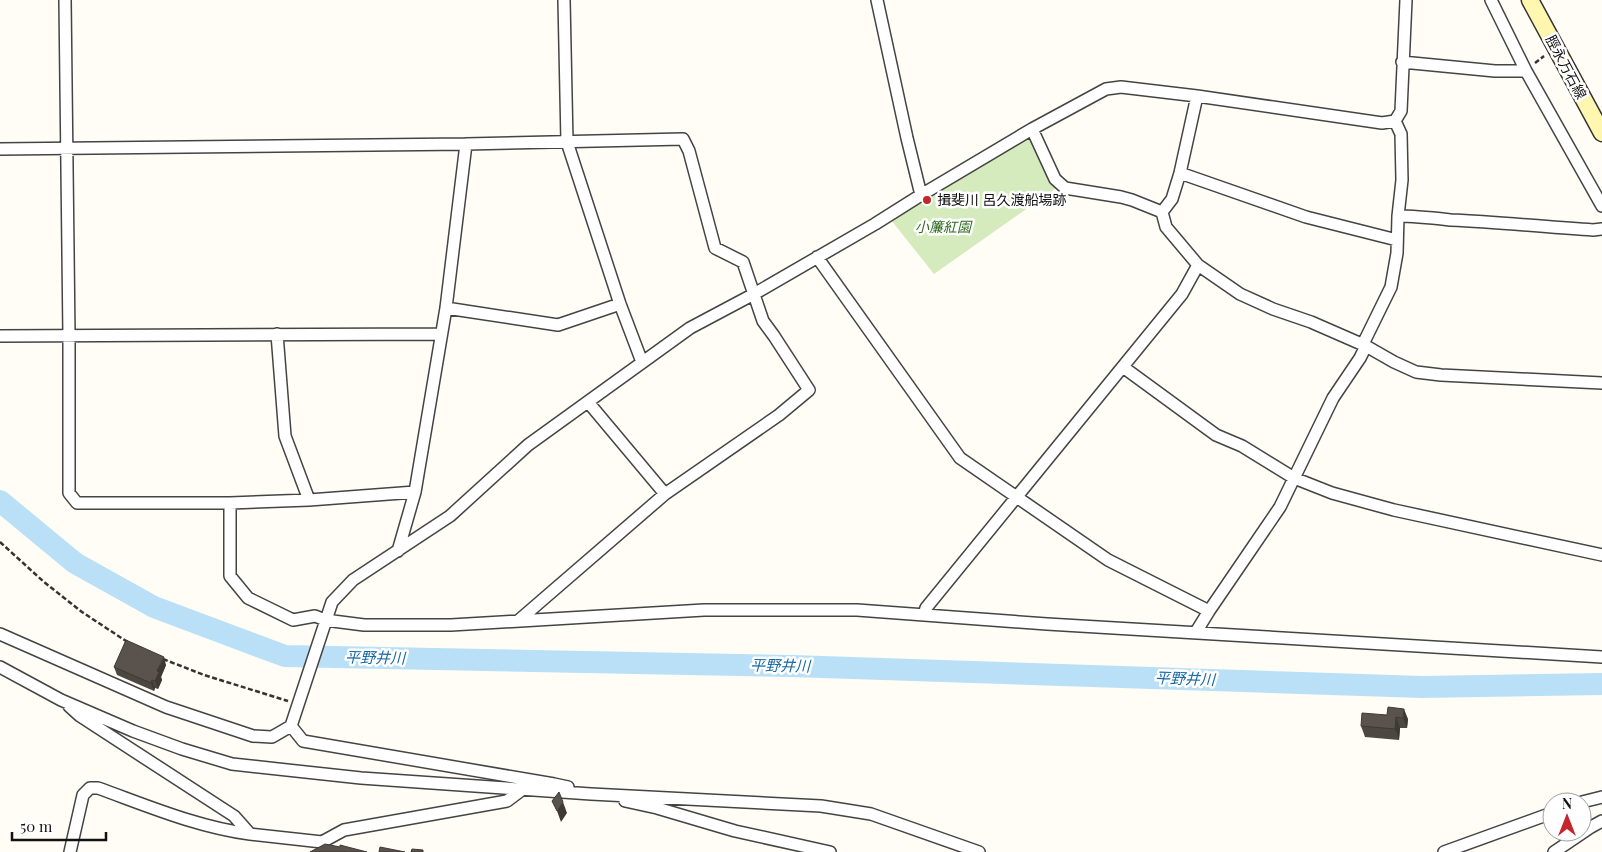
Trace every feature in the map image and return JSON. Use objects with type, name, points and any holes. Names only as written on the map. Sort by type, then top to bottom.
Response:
[{"type":"main road","name":"脛永万石線","points":[[1530,0],[1602,133]]},
{"type":"street","points":[[65,0],[68,149],[68,494],[77,503],[230,503],[309,500],[415,492]]},
{"type":"street","points":[[564,0],[567,142],[620,304],[642,362]]},
{"type":"street","points":[[877,0],[921,195]]},
{"type":"street","points":[[0,634],[166,708],[253,736],[272,737],[291,726],[332,602],[353,580],[450,516],[528,445],[690,328],[754,294],[875,224],[1032,129],[1106,89],[1121,87],[1382,123],[1394,121],[1401,111],[1406,0]]},
{"type":"street","points":[[1491,0],[1526,71],[1602,206]]},
{"type":"street","points":[[1402,62],[1495,72],[1526,71]]},
{"type":"street","points":[[1162,212],[1172,199],[1180,173],[1197,96]]},
{"type":"street","points":[[1196,632],[1280,507],[1333,398],[1360,358],[1364,345],[1391,287],[1397,253],[1398,216],[1402,180],[1401,134],[1394,121]]},
{"type":"street","points":[[1032,129],[1055,179],[1065,188],[1127,198],[1162,212]]},
{"type":"street","points":[[0,148],[68,149],[466,144],[683,139],[689,151],[716,248],[743,262],[763,321],[809,390],[779,415],[665,494],[518,621]]},
{"type":"street","points":[[398,551],[415,492],[446,308],[466,144]]},
{"type":"street","points":[[1180,173],[1306,217],[1397,240]]},
{"type":"street","points":[[1162,212],[1166,227],[1198,265],[1240,294],[1364,345],[1416,372],[1441,375],[1602,383]]},
{"type":"street","points":[[1398,216],[1421,216],[1593,230],[1602,229]]},
{"type":"street","points":[[817,257],[960,458],[1108,560],[1209,611]]},
{"type":"street","points":[[924,615],[926,608],[1182,294],[1198,265]]},
{"type":"street","points":[[446,308],[558,325],[620,304]]},
{"type":"street","points":[[277,334],[286,436],[309,500]]},
{"type":"street","points":[[0,336],[441,334]]},
{"type":"street","points":[[1124,367],[1216,436],[1242,446],[1294,478],[1332,493],[1394,510],[1602,555]]},
{"type":"street","points":[[588,402],[665,494]]},
{"type":"street","points":[[230,503],[230,576],[248,598],[293,620],[315,616],[324,625],[451,625],[704,610],[857,610],[1047,624],[1602,657]]},
{"type":"street","points":[[0,667],[61,700],[174,746],[232,764],[361,778],[591,794],[821,806],[872,814],[980,852]]},
{"type":"street","points":[[61,700],[80,716],[234,816],[250,834]]},
{"type":"street","points":[[291,726],[303,741],[554,784],[657,808],[735,831],[830,852]]},
{"type":"street","points":[[70,852],[82,795],[90,788],[98,788],[180,818],[231,832],[319,847],[344,830],[506,800],[523,789]]},
{"type":"street","points":[[1444,852],[1542,817]]},
{"type":"street","points":[[1554,852],[1591,827],[1602,822]]},
{"type":"path","points":[[1526,71],[1556,49]]},
{"type":"path","points":[[0,542],[44,582],[82,612],[130,643]]},
{"type":"path","points":[[162,659],[204,675],[299,704]]},
{"type":"green space","name":"小簾紅園","points":[[1029,135],[1056,188],[934,274],[891,220]]},
{"type":"building","points":[[126,640],[164,657],[157,671],[159,672],[155,681],[152,680],[151,683],[114,667]]},
{"type":"building","points":[[1388,707],[1404,709],[1403,718],[1396,717],[1395,729],[1361,726],[1362,713],[1387,715]]},
{"type":"building","points":[[559,792],[563,802],[557,811],[552,801]]},
{"type":"building","points":[[325,844],[340,847],[340,845],[367,852],[310,852]]},
{"type":"building","points":[[380,847],[405,852],[379,852]]},
{"type":"building","points":[[412,849],[423,850],[423,852],[411,852]]},
{"type":"waterway","name":"平野井川","points":[[0,501],[75,563],[154,607],[285,656],[792,666],[1422,687],[1602,684]]},
{"type":"place","name":"揖斐川 呂久渡船場跡","points":[[927,200]]}]
